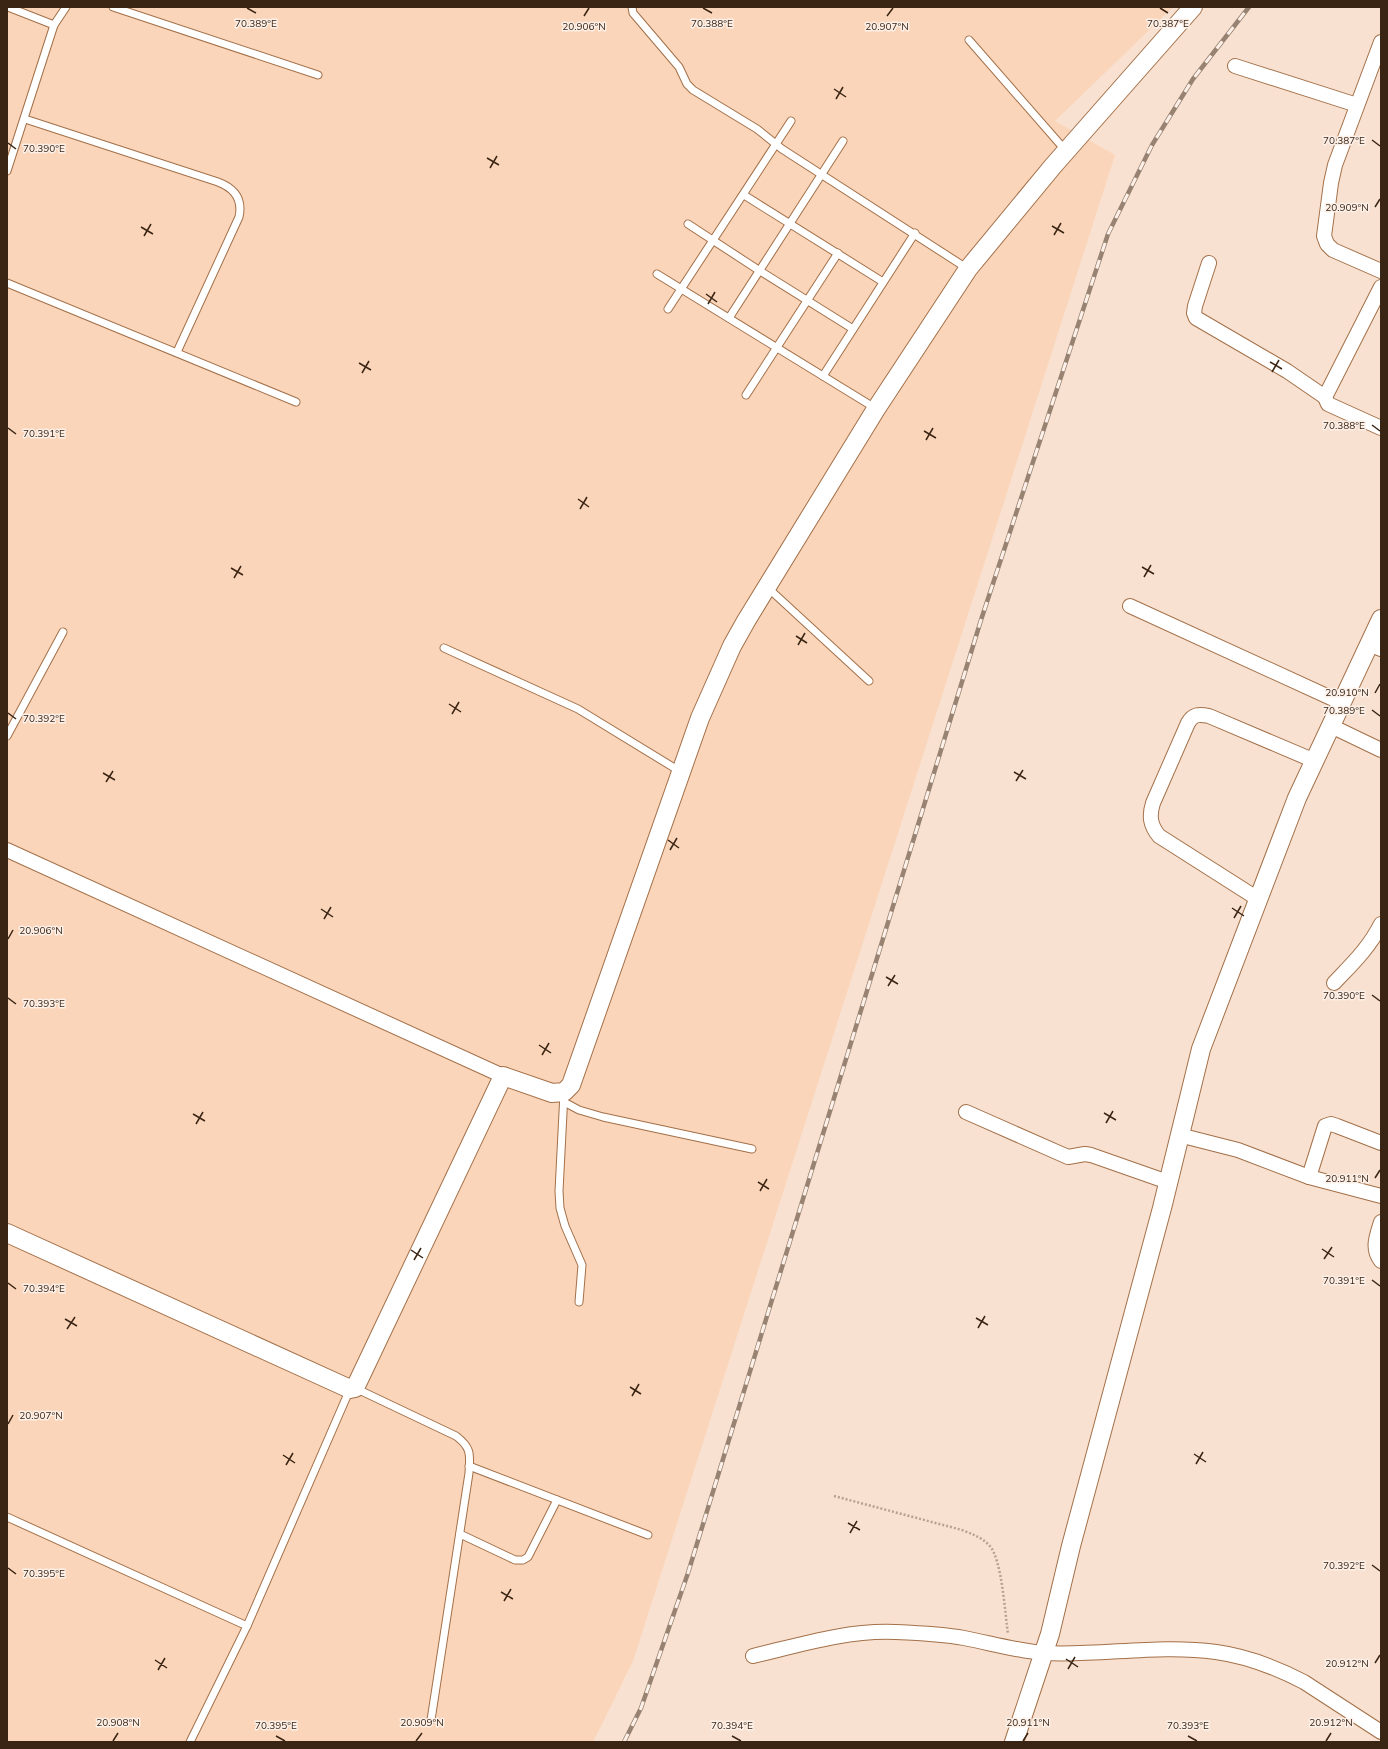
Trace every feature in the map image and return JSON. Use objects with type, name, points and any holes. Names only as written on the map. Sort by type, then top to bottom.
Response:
[{"type":"street","points":[[7,850],[503,1076],[564,1097],[572,1085],[700,718],[729,652],[766,587],[876,409],[968,269],[1066,151],[1193,7]]},
{"type":"street","points":[[1381,42],[1335,165],[1328,200],[1324,236],[1333,250],[1381,271]]},
{"type":"street","points":[[1235,66],[1357,105]]},
{"type":"street","points":[[1209,263],[1195,306],[1194,314],[1196,318],[1287,370],[1326,397],[1328,404],[1381,428]]},
{"type":"street","points":[[1326,397],[1381,287]]},
{"type":"street","points":[[1130,606],[1342,703]]},
{"type":"street","points":[[1014,1742],[1044,1652],[1168,1182],[1201,1049],[1297,798],[1342,703],[1375,646],[1381,619]]},
{"type":"street","points":[[1258,899],[1159,836],[1151,823],[1153,803],[1188,723],[1191,718],[1196,715],[1209,716],[1314,761]]},
{"type":"street","points":[[1331,726],[1381,750]]},
{"type":"street","points":[[1334,983],[1364,952],[1377,941],[1381,924]]},
{"type":"street","points":[[7,1234],[353,1388],[503,1076]]},
{"type":"street","points":[[966,1112],[1068,1156],[1085,1154],[1091,1155],[1168,1182]]},
{"type":"street","points":[[1309,1177],[1325,1126],[1330,1124],[1337,1126],[1381,1143]]},
{"type":"street","points":[[1179,1135],[1244,1152],[1309,1177],[1381,1196]]},
{"type":"street","points":[[1381,1222],[1375,1250],[1377,1257],[1381,1261]]},
{"type":"street","points":[[753,1656],[849,1634],[894,1632],[962,1638],[1044,1652],[1128,1652],[1170,1649],[1215,1652],[1235,1655],[1275,1669],[1304,1682],[1381,1732]]},
{"type":"lane","points":[[8,7],[54,25]]},
{"type":"lane","points":[[7,171],[54,25],[66,7]]},
{"type":"lane","points":[[113,7],[318,75]]},
{"type":"lane","points":[[632,7],[633,13],[679,67],[687,84],[693,90],[757,129],[776,144],[822,175],[968,269]]},
{"type":"lane","points":[[969,40],[1066,151]]},
{"type":"lane","points":[[25,119],[227,185],[236,194],[241,209],[239,217],[176,352]]},
{"type":"lane","points":[[668,309],[714,241],[791,121]]},
{"type":"lane","points":[[729,318],[843,141]]},
{"type":"lane","points":[[744,195],[791,223],[883,282]]},
{"type":"lane","points":[[688,224],[853,329]]},
{"type":"lane","points":[[823,376],[914,233]]},
{"type":"lane","points":[[746,395],[838,253]]},
{"type":"lane","points":[[657,274],[876,409]]},
{"type":"lane","points":[[7,283],[296,402]]},
{"type":"lane","points":[[766,587],[869,681]]},
{"type":"lane","points":[[7,736],[63,632]]},
{"type":"lane","points":[[444,648],[578,708],[682,772]]},
{"type":"lane","points":[[564,1097],[579,1110],[603,1117],[752,1149]]},
{"type":"lane","points":[[564,1097],[560,1208],[564,1226],[582,1265],[579,1302]]},
{"type":"lane","points":[[190,1742],[247,1626],[353,1388],[456,1436],[466,1444],[470,1455],[460,1534],[431,1720]]},
{"type":"lane","points":[[469,1466],[648,1535]]},
{"type":"lane","points":[[460,1534],[515,1560],[523,1560],[528,1557],[557,1500]]},
{"type":"lane","points":[[7,1517],[247,1626]]},
{"type":"path","points":[[834,1496],[962,1530],[979,1537],[990,1546],[997,1562],[1010,1646]]},
{"type":"shaded area","points":[[7,7],[1173,7],[1055,121],[1115,155],[633,1661],[593,1742],[7,1742]]},
{"type":"railway","points":[[624,1742],[641,1708],[688,1573],[981,620],[1108,234],[1152,145],[1193,79],[1249,7]]}]
